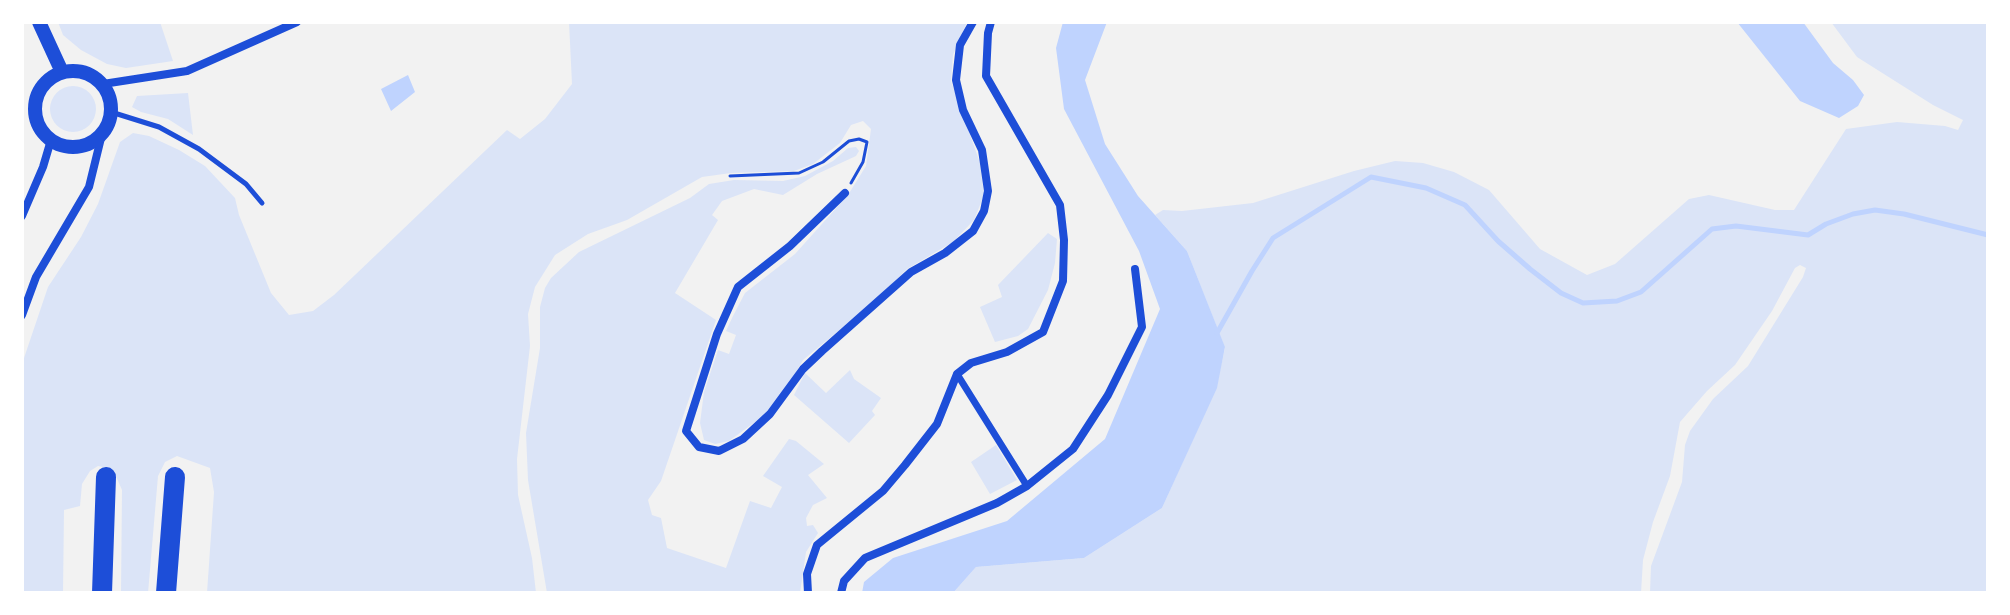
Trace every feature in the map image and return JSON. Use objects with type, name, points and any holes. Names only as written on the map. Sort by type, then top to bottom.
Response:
[{"type":"highway","points":[[102,593],[106,477]]},
{"type":"highway","points":[[166,593],[175,477]]},
{"type":"street","points":[[39,22],[62,72]]},
{"type":"street","points":[[103,84],[187,71],[297,22]]},
{"type":"street","points":[[845,193],[790,246],[738,287],[717,334],[686,431],[699,447],[719,451],[743,439],[770,414],[803,369],[822,351],[911,272],[945,253],[973,231],[984,211],[988,191],[982,150],[963,110],[956,80],[960,45],[973,22]]},
{"type":"street","points":[[808,593],[807,574],[817,545],[883,491],[905,465],[937,424],[957,374],[971,363],[1007,352],[1043,332],[1063,281],[1064,240],[1060,205],[986,76],[991,22]]},
{"type":"street","points":[[22,315],[36,277],[89,187],[102,134],[111,112],[110,97],[103,84],[84,72],[62,72],[42,86],[28,113],[51,140],[68,147],[86,145],[102,134]]},
{"type":"street","points":[[22,216],[51,140]]},
{"type":"street","points":[[841,593],[844,581],[865,558],[997,503],[1027,486],[1073,449],[1108,395],[1142,327],[1135,269]]},
{"type":"street","points":[[957,374],[1027,486]]},
{"type":"lane","points":[[111,112],[159,127],[199,149],[246,184],[262,203]]},
{"type":"path","points":[[730,176],[799,173],[823,162],[849,141],[859,139],[867,142],[863,162],[845,193]]},
{"type":"shaded area","points":[[58,22],[160,22],[173,61],[126,68],[107,64],[81,50],[63,35]]},
{"type":"shaded area","points":[[569,22],[967,22],[953,55],[951,81],[980,163],[984,195],[974,220],[953,242],[907,269],[877,299],[803,360],[770,411],[729,441],[715,444],[704,440],[700,423],[704,392],[718,350],[729,354],[736,335],[726,331],[733,316],[745,293],[795,254],[848,195],[866,166],[871,129],[863,121],[851,125],[840,143],[813,164],[794,171],[702,177],[627,220],[588,234],[555,255],[535,287],[528,314],[530,346],[517,459],[518,495],[536,593],[207,593],[214,492],[210,468],[177,456],[165,462],[158,476],[148,593],[121,593],[122,490],[115,474],[108,468],[98,466],[90,471],[82,484],[80,506],[64,510],[63,593],[22,593],[22,364],[48,287],[81,237],[98,204],[120,142],[133,133],[149,136],[205,166],[235,198],[271,293],[289,315],[313,311],[334,295],[507,130],[520,139],[545,119],[572,84]]},
{"type":"shaded area","points":[[1831,22],[1988,22],[1988,593],[1650,593],[1651,566],[1682,482],[1685,445],[1690,431],[1713,399],[1748,366],[1803,277],[1806,268],[1800,265],[1795,268],[1772,311],[1735,365],[1680,422],[1670,476],[1643,560],[1641,593],[953,593],[976,567],[1084,558],[1162,508],[1216,388],[1225,348],[1187,251],[1155,215],[1163,210],[1182,211],[1253,203],[1395,161],[1423,163],[1454,172],[1489,190],[1540,249],[1587,275],[1615,264],[1689,199],[1709,195],[1775,210],[1794,210],[1846,129],[1897,122],[1958,130],[1963,120],[1933,105],[1857,57]]},
{"type":"shaded area","points":[[73,86],[89,93],[96,109],[89,125],[73,132],[57,125],[50,109],[57,93]]},
{"type":"shaded area","points":[[188,93],[193,135],[168,119],[132,107],[137,96]]},
{"type":"shaded area","points":[[856,147],[859,151],[856,156],[817,174],[783,195],[754,189],[722,201],[712,215],[718,220],[675,293],[716,320],[661,481],[648,500],[652,515],[661,518],[667,548],[726,568],[750,501],[771,508],[782,487],[763,476],[789,439],[796,441],[824,464],[808,475],[827,498],[813,505],[806,518],[807,526],[813,525],[818,533],[806,552],[800,593],[547,593],[528,480],[526,433],[540,348],[540,307],[551,278],[579,252],[690,198],[709,184],[734,180],[783,181],[805,176],[833,161],[848,148]]},
{"type":"shaded area","points":[[1048,233],[1057,239],[1048,290],[1028,329],[1018,336],[995,342],[980,307],[1002,297],[998,285]]},
{"type":"shaded area","points":[[850,370],[854,379],[881,398],[872,411],[875,415],[849,443],[794,395],[805,373],[826,393]]},
{"type":"shaded area","points":[[996,445],[1017,480],[990,494],[971,462]]},
{"type":"water","points":[[1063,22],[1107,22],[1085,80],[1105,144],[1138,196],[1187,251],[1225,347],[1217,388],[1162,508],[1084,558],[976,567],[953,593],[862,593],[864,582],[893,558],[1007,521],[1105,439],[1160,309],[1139,251],[1064,109],[1056,48]]},
{"type":"water","points":[[1737,22],[1803,22],[1833,63],[1853,80],[1864,95],[1858,106],[1839,118],[1800,101]]},
{"type":"water","points":[[408,75],[415,92],[391,111],[381,89]]},
{"type":"waterway","points":[[1217,333],[1273,238],[1371,177],[1426,188],[1465,205],[1498,241],[1530,269],[1561,293],[1583,303],[1617,301],[1641,292],[1712,229],[1736,226],[1808,235],[1826,224],[1875,210],[1988,235]]}]
